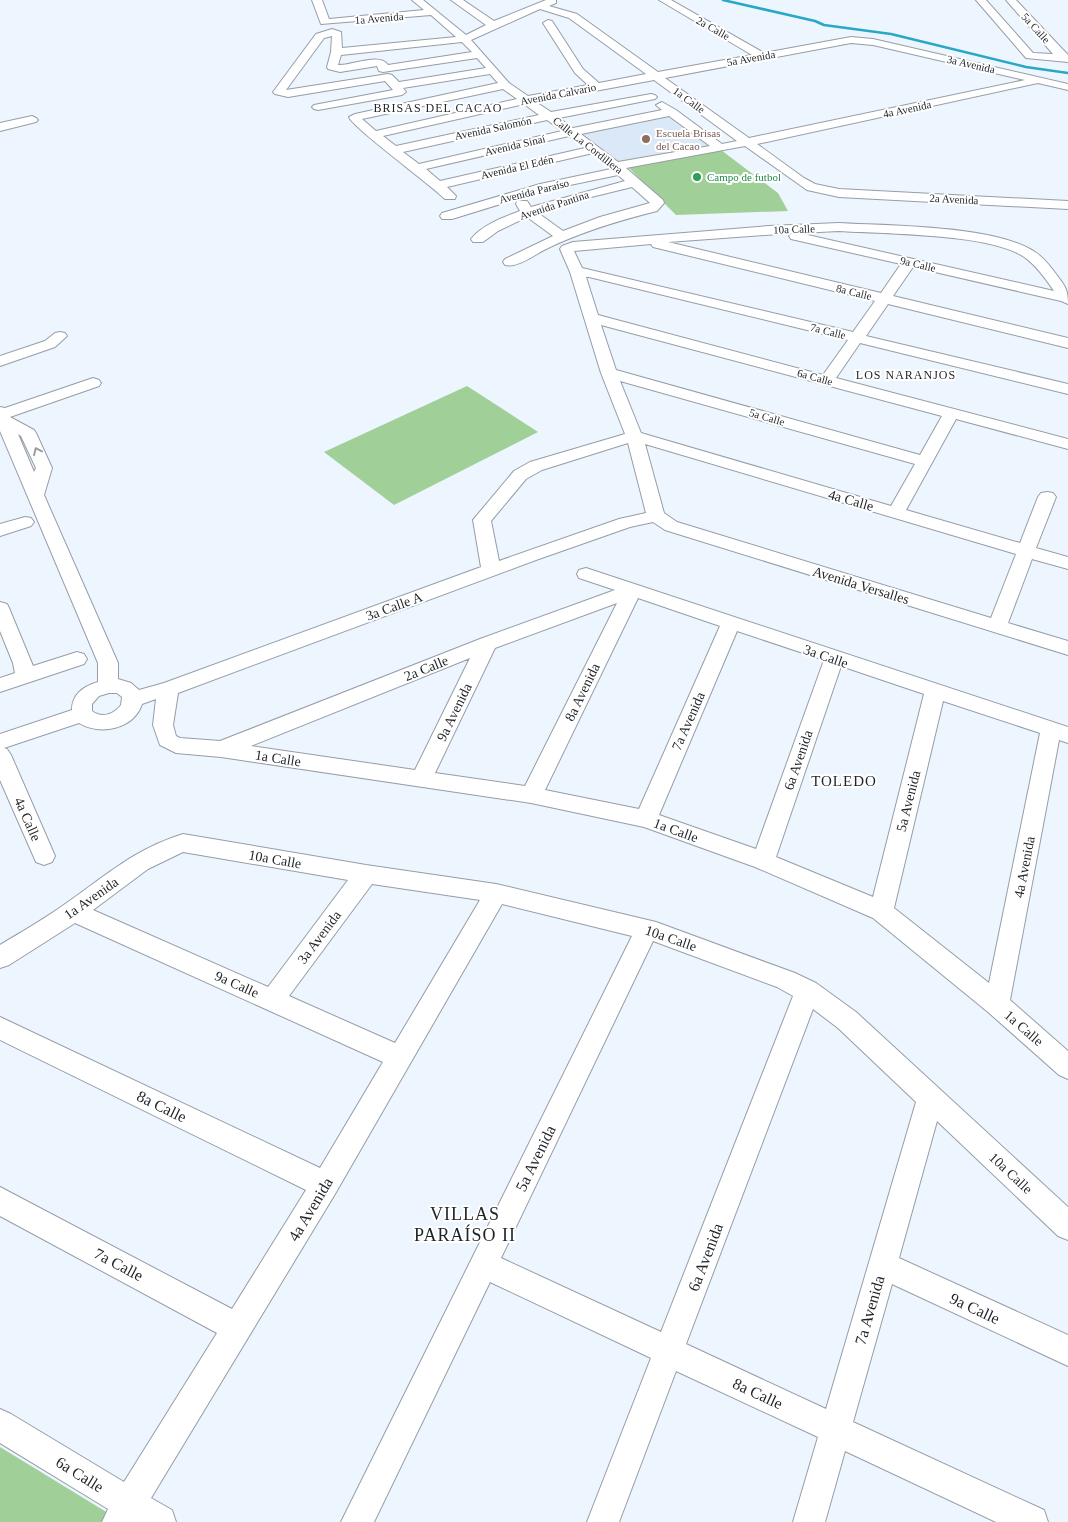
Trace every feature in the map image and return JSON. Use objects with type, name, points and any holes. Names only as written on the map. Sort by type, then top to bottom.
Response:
[{"type":"street","name":"1a Avenida","points":[[317,0],[324,22],[434,12]]},
{"type":"street","name":"Calle La Cordillera","points":[[417,0],[465,39],[505,85],[595,149],[658,203],[652,208],[605,220],[568,241]]},
{"type":"street","points":[[456,0],[493,25]]},
{"type":"street","name":"1a Calle","points":[[520,0],[537,7],[573,16],[804,184],[819,190],[839,193]]},
{"type":"street","points":[[336,52],[465,39],[493,25],[555,0]]},
{"type":"street","name":"2a Calle","points":[[664,0],[762,56]]},
{"type":"street","points":[[981,0],[1030,56],[1065,58]]},
{"type":"street","name":"5a Calle","points":[[1011,0],[1065,58]]},
{"type":"street","points":[[548,23],[579,71],[597,86]]},
{"type":"street","points":[[318,107],[400,92],[389,77],[382,64],[379,62],[336,69],[332,67],[336,52],[337,34],[332,32],[320,36],[279,92],[288,94],[389,77],[480,54]]},
{"type":"street","name":"5a Avenida","points":[[656,76],[845,41],[863,40],[873,42]]},
{"type":"street","name":"3a Avenida","points":[[873,42],[1035,82],[1068,87]]},
{"type":"street","points":[[389,77],[493,70]]},
{"type":"street","name":"4a Avenida","points":[[747,142],[1068,75]]},
{"type":"street","name":"Avenida Calvario","points":[[373,135],[526,100],[656,76]]},
{"type":"street","points":[[630,81],[720,148]]},
{"type":"street","points":[[1035,82],[1053,95]]},
{"type":"street","points":[[450,196],[373,135],[355,120],[355,117],[505,85]]},
{"type":"street","name":"Avenida Salomón","points":[[394,150],[550,116],[651,97]]},
{"type":"street","name":"Avenida Sinaí","points":[[417,168],[571,132],[672,112]]},
{"type":"street","points":[[5,123],[32,120]]},
{"type":"street","name":"Avenida Paraíso","points":[[447,216],[515,195],[620,169],[747,142]]},
{"type":"street","name":"Avenida El Edén","points":[[438,185],[595,149]]},
{"type":"street","name":"Avenida Pantina","points":[[478,240],[489,230],[529,213],[587,194],[634,183]]},
{"type":"street","name":"2a Avenida","points":[[839,193],[1068,205]]},
{"type":"street","points":[[515,195],[529,213],[568,241]]},
{"type":"street","name":"10a Calle","points":[[568,241],[680,237],[839,227],[967,235],[1014,246],[1031,255],[1039,262],[1067,299]]},
{"type":"street","name":"9a Calle","points":[[769,230],[1067,299]]},
{"type":"street","points":[[680,237],[684,251]]},
{"type":"street","name":"8a Calle","points":[[641,239],[1068,344]]},
{"type":"street","points":[[510,262],[568,241]]},
{"type":"street","points":[[568,241],[568,249],[583,273],[591,318],[609,373],[634,436],[656,516]]},
{"type":"street","points":[[827,380],[910,262]]},
{"type":"street","name":"7a Calle","points":[[583,273],[1068,390]]},
{"type":"street","name":"6a Calle","points":[[591,318],[1068,444]]},
{"type":"street","points":[[0,361],[50,344],[60,336]]},
{"type":"street","name":"5a Calle","points":[[609,373],[924,461]]},
{"type":"street","points":[[93,383],[2,417],[37,494],[108,663],[108,686]]},
{"type":"street","points":[[896,513],[951,413]]},
{"type":"street","points":[[491,570],[482,520],[520,474],[536,466],[634,436]]},
{"type":"street","name":"4a Calle","points":[[634,436],[1068,563]]},
{"type":"street","points":[[997,626],[1047,497]]},
{"type":"street","name":"3a Calle A","points":[[134,699],[168,689],[491,570],[625,523],[656,516]]},
{"type":"street","name":"Avenida Versalles","points":[[656,516],[671,526],[1068,648]]},
{"type":"street","points":[[0,530],[25,522]]},
{"type":"street","name":"3a Calle","points":[[586,574],[834,659],[1060,733]]},
{"type":"street","name":"2a Calle","points":[[221,749],[487,644],[633,590]]},
{"type":"street","name":"8a Avenida","points":[[531,795],[633,590]]},
{"type":"street","points":[[0,608],[23,663],[24,676]]},
{"type":"street","name":"7a Avenida","points":[[646,819],[731,623]]},
{"type":"street","name":"9a Avenida","points":[[421,779],[487,644]]},
{"type":"street","points":[[0,685],[77,659]]},
{"type":"street","name":"6a Avenida","points":[[763,861],[834,659]]},
{"type":"street","points":[[108,686],[126,688],[134,699],[133,705],[128,712],[112,721],[94,722],[82,714],[82,702],[88,694],[97,689],[108,686]]},
{"type":"street","name":"1a Calle","points":[[168,689],[163,725],[167,740],[176,745],[221,749],[531,795],[646,819],[763,861],[881,911],[997,1004],[1068,1066]]},
{"type":"street","name":"5a Avenida","points":[[881,911],[936,692]]},
{"type":"street","points":[[0,742],[82,714]]},
{"type":"street","name":"4a Avenida","points":[[997,1004],[1060,733]]},
{"type":"street","name":"4a Calle","points":[[0,755],[44,856]]},
{"type":"street","name":"1a Avenida","points":[[0,958],[74,912],[148,857],[166,847],[183,843]]},
{"type":"street","name":"10a Calle","points":[[183,843],[366,874],[496,893],[647,930],[786,980],[807,991],[847,1020],[1068,1226]]},
{"type":"street","name":"3a Avenida","points":[[272,1000],[366,874]]},
{"type":"street","name":"4a Avenida","points":[[124,1513],[325,1185],[496,893]]},
{"type":"street","name":"9a Calle","points":[[74,912],[400,1057]]},
{"type":"street","name":"5a Avenida","points":[[357,1522],[647,930]]},
{"type":"street","name":"6a Avenida","points":[[604,1522],[807,991]]},
{"type":"street","name":"8a Calle","points":[[0,1028],[325,1185]]},
{"type":"street","name":"7a Avenida","points":[[809,1522],[930,1099]]},
{"type":"street","name":"7a Calle","points":[[0,1201],[238,1328]]},
{"type":"street","name":"8a Calle","points":[[483,1264],[1032,1522]]},
{"type":"street","name":"9a Calle","points":[[882,1265],[1068,1351]]},
{"type":"street","name":"6a Calle","points":[[0,1425],[124,1513],[160,1522]]},
{"type":"shaded area","name":"Escuela Brisas del Cacao","points":[[670,116],[714,145],[621,163],[579,133]]},
{"type":"green space","name":"Campo de futbol","points":[[721,150],[778,193],[788,211],[676,215],[628,167]]},
{"type":"green space","points":[[467,386],[538,432],[394,505],[324,452]]},
{"type":"green space","points":[[0,1447],[108,1513],[102,1522],[0,1522]]},
{"type":"waterway","points":[[723,0],[815,21],[824,25],[891,34],[1026,67],[1068,73]]},
{"type":"place","name":"Escuela Brisas del Cacao","points":[[646,139]]},
{"type":"place","name":"Campo de futbol","points":[[697,177]]},
{"type":"district","name":"BRISAS DEL CACAO","points":[[438,108]]},
{"type":"district","name":"LOS NARANJOS","points":[[906,375]]},
{"type":"district","name":"TOLEDO","points":[[844,781]]},
{"type":"district","name":"VILLAS PARAÍSO II","points":[[465,1224]]}]
